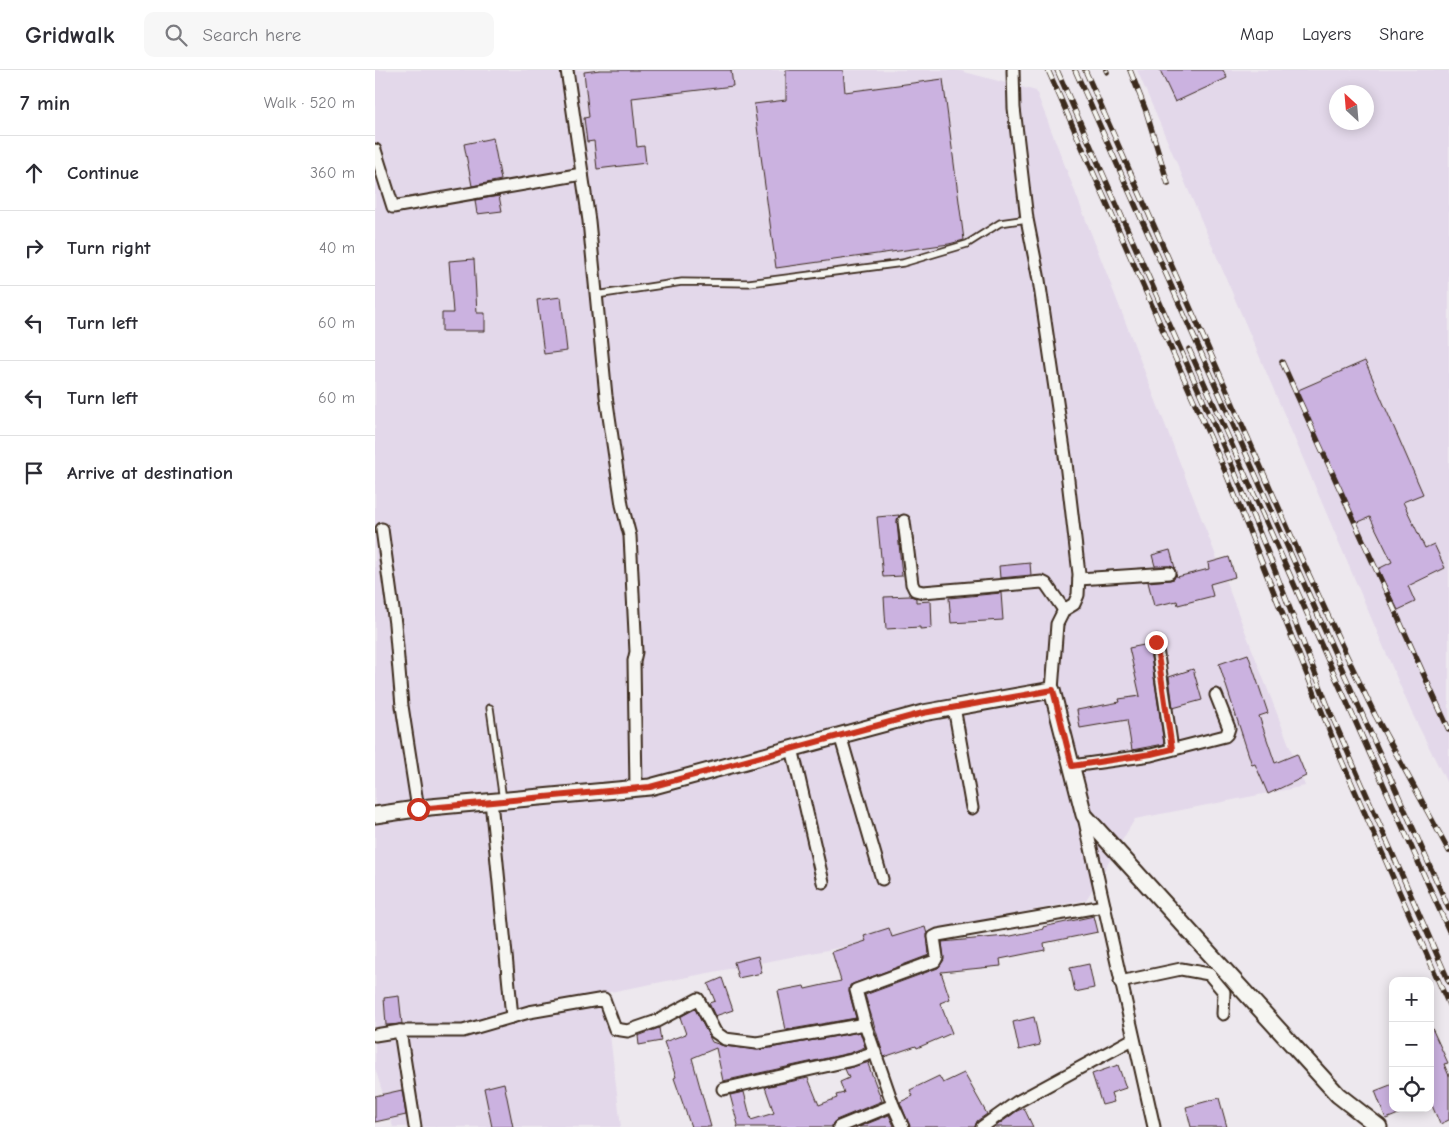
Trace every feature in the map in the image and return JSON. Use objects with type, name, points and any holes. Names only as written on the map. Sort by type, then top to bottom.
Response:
[{"type":"street","points":[[571,70],[609,416],[622,505],[630,536],[636,652],[634,661],[636,788]]},
{"type":"street","points":[[1013,70],[1014,108],[1027,219],[1039,280],[1067,463],[1079,579],[1078,595],[1074,604],[1064,610],[1057,624],[1053,690],[1084,815],[1154,1127]]},
{"type":"street","points":[[375,150],[393,208],[582,174]]},
{"type":"street","points":[[904,522],[911,584],[915,590],[923,592],[1037,582],[1046,584],[1064,610]]},
{"type":"street","points":[[382,529],[395,624],[402,706],[418,809]]},
{"type":"street","points":[[1079,579],[1169,573]]},
{"type":"street","points":[[1156,642],[1172,749]]},
{"type":"street","points":[[375,815],[418,809],[650,787],[923,713],[1053,690]]},
{"type":"street","points":[[1072,766],[1151,754],[1227,734],[1229,728],[1216,695]]},
{"type":"street","points":[[954,707],[972,808]]},
{"type":"street","points":[[840,735],[882,879]]},
{"type":"street","points":[[792,748],[823,882]]},
{"type":"street","points":[[497,801],[512,1017]]},
{"type":"street","points":[[1084,815],[1338,1095],[1379,1127]]},
{"type":"street","points":[[903,1127],[893,1106],[855,990],[935,961],[937,957],[934,938],[937,935],[1104,906]]},
{"type":"street","points":[[1120,982],[1181,970],[1209,974],[1224,992],[1223,1014]]},
{"type":"street","points":[[375,1035],[400,1032],[463,1031],[529,1012],[605,999],[615,1029],[628,1031],[657,1021],[698,999],[715,1032],[725,1039],[757,1043],[865,1024]]},
{"type":"street","points":[[400,1032],[415,1127]]},
{"type":"street","points":[[982,1127],[1017,1102],[1133,1039]]},
{"type":"street","points":[[723,1089],[852,1060],[875,1052]]},
{"type":"street","points":[[839,1127],[893,1106]]},
{"type":"lane","points":[[596,295],[682,282],[749,283],[903,263],[967,244],[1000,222],[1027,219]]},
{"type":"lane","points":[[490,708],[497,801]]},
{"type":"shaded area","points":[[375,70],[957,70],[1036,91],[1305,786],[1135,819],[1086,900],[605,993],[621,1127],[393,1127],[375,1068]]},
{"type":"shaded area","points":[[1137,70],[1449,70],[1449,787],[1411,711]]},
{"type":"building","points":[[600,70],[731,70],[733,86],[632,98],[637,147],[644,146],[646,163],[597,169],[594,141],[587,142],[584,118],[589,117],[584,72]]},
{"type":"building","points":[[786,70],[843,70],[845,92],[943,79],[964,240],[949,244],[776,268],[754,104],[786,100]]},
{"type":"building","points":[[1160,70],[1223,70],[1227,78],[1175,102]]},
{"type":"building","points":[[493,138],[501,180],[472,186],[464,144]]},
{"type":"building","points":[[499,196],[502,211],[477,214],[475,200]]},
{"type":"building","points":[[474,259],[477,313],[485,313],[485,331],[442,331],[442,313],[453,313],[449,261]]},
{"type":"building","points":[[561,297],[567,351],[544,354],[537,300]]},
{"type":"building","points":[[1365,361],[1423,494],[1403,502],[1425,548],[1434,544],[1445,568],[1408,586],[1415,602],[1398,610],[1378,569],[1392,562],[1370,517],[1354,524],[1296,391]]},
{"type":"building","points":[[899,515],[897,522],[902,576],[883,577],[877,517]]},
{"type":"building","points":[[1170,550],[1175,568],[1155,566],[1152,555]]},
{"type":"building","points":[[1229,557],[1235,577],[1210,584],[1213,596],[1178,605],[1177,601],[1154,606],[1148,582],[1170,580],[1174,579],[1176,574],[1177,577],[1209,569],[1208,563]]},
{"type":"building","points":[[1030,563],[1031,575],[1000,578],[999,566]]},
{"type":"building","points":[[1001,593],[1003,620],[951,623],[949,598]]},
{"type":"building","points":[[910,596],[916,598],[916,602],[931,601],[932,628],[886,629],[884,597]]},
{"type":"building","points":[[1149,644],[1164,744],[1132,750],[1127,720],[1080,728],[1077,710],[1120,702],[1119,699],[1140,696],[1129,648]]},
{"type":"building","points":[[1248,654],[1268,713],[1259,716],[1275,763],[1297,754],[1306,776],[1268,794],[1255,764],[1252,765],[1219,664]]},
{"type":"building","points":[[1193,669],[1202,700],[1173,708],[1169,677]]},
{"type":"building","points":[[1094,916],[1098,932],[1044,943],[1045,950],[1000,959],[1001,966],[941,972],[950,999],[940,1003],[952,1033],[917,1048],[916,1046],[884,1057],[865,995],[938,968],[944,960],[942,942],[1006,937]]},
{"type":"building","points":[[925,927],[929,955],[850,985],[849,992],[856,1018],[786,1030],[778,991],[804,986],[805,989],[841,981],[832,952],[866,941],[864,936],[889,928],[892,937]]},
{"type":"building","points":[[758,956],[762,973],[738,978],[734,962]]},
{"type":"building","points":[[1089,964],[1094,988],[1075,992],[1070,968]]},
{"type":"building","points":[[722,978],[733,1010],[715,1016],[709,1003],[715,1001],[708,984]]},
{"type":"building","points":[[399,996],[402,1024],[386,1025],[384,998]]},
{"type":"building","points":[[695,1009],[712,1042],[724,1046],[758,1050],[860,1032],[865,1047],[850,1053],[723,1081],[716,1048],[692,1058],[711,1127],[691,1127],[664,1042],[686,1034],[680,1017]]},
{"type":"building","points":[[1034,1017],[1040,1045],[1019,1050],[1013,1022]]},
{"type":"building","points":[[659,1028],[661,1041],[639,1045],[638,1036]]},
{"type":"building","points":[[1434,1033],[1448,1063],[1444,1064],[1449,1076],[1449,1120],[1440,1124],[1434,1110]]},
{"type":"building","points":[[870,1062],[868,1064],[882,1101],[836,1120],[832,1127],[737,1127],[730,1095],[744,1092],[751,1120],[774,1113],[765,1087],[808,1078],[819,1105],[837,1098],[836,1095],[844,1093],[840,1082],[849,1078],[845,1069]]},
{"type":"building","points":[[1118,1065],[1126,1088],[1111,1093],[1114,1102],[1102,1105],[1092,1074]]},
{"type":"building","points":[[964,1073],[987,1114],[977,1121],[975,1127],[910,1127],[900,1102],[913,1096],[910,1090],[939,1076],[943,1083]]},
{"type":"building","points":[[504,1083],[513,1127],[492,1127],[484,1088]]},
{"type":"building","points":[[1389,1086],[1389,1112],[1404,1112],[1386,1119],[1375,1091]]},
{"type":"building","points":[[402,1090],[406,1115],[375,1122],[375,1096]]},
{"type":"building","points":[[1219,1098],[1227,1127],[1191,1127],[1186,1107]]},
{"type":"building","points":[[1024,1108],[1033,1127],[995,1127],[1017,1111]]},
{"type":"building","points":[[889,1115],[894,1126],[892,1127],[859,1127]]},
{"type":"railway","points":[[1048,70],[1225,471],[1341,759],[1449,1005]]},
{"type":"railway","points":[[1057,70],[1233,468],[1331,714],[1449,982]]},
{"type":"railway","points":[[1075,70],[1449,909]]},
{"type":"railway","points":[[1085,70],[1342,646],[1375,715],[1449,851]]},
{"type":"railway","points":[[1130,70],[1146,111],[1168,184]]},
{"type":"railway","points":[[1189,349],[1449,931]]},
{"type":"railway","points":[[1282,362],[1449,730]]},
{"type":"route","points":[[418,809],[650,787],[923,713],[1053,690],[1072,766],[1151,754],[1172,749],[1156,642]]}]
